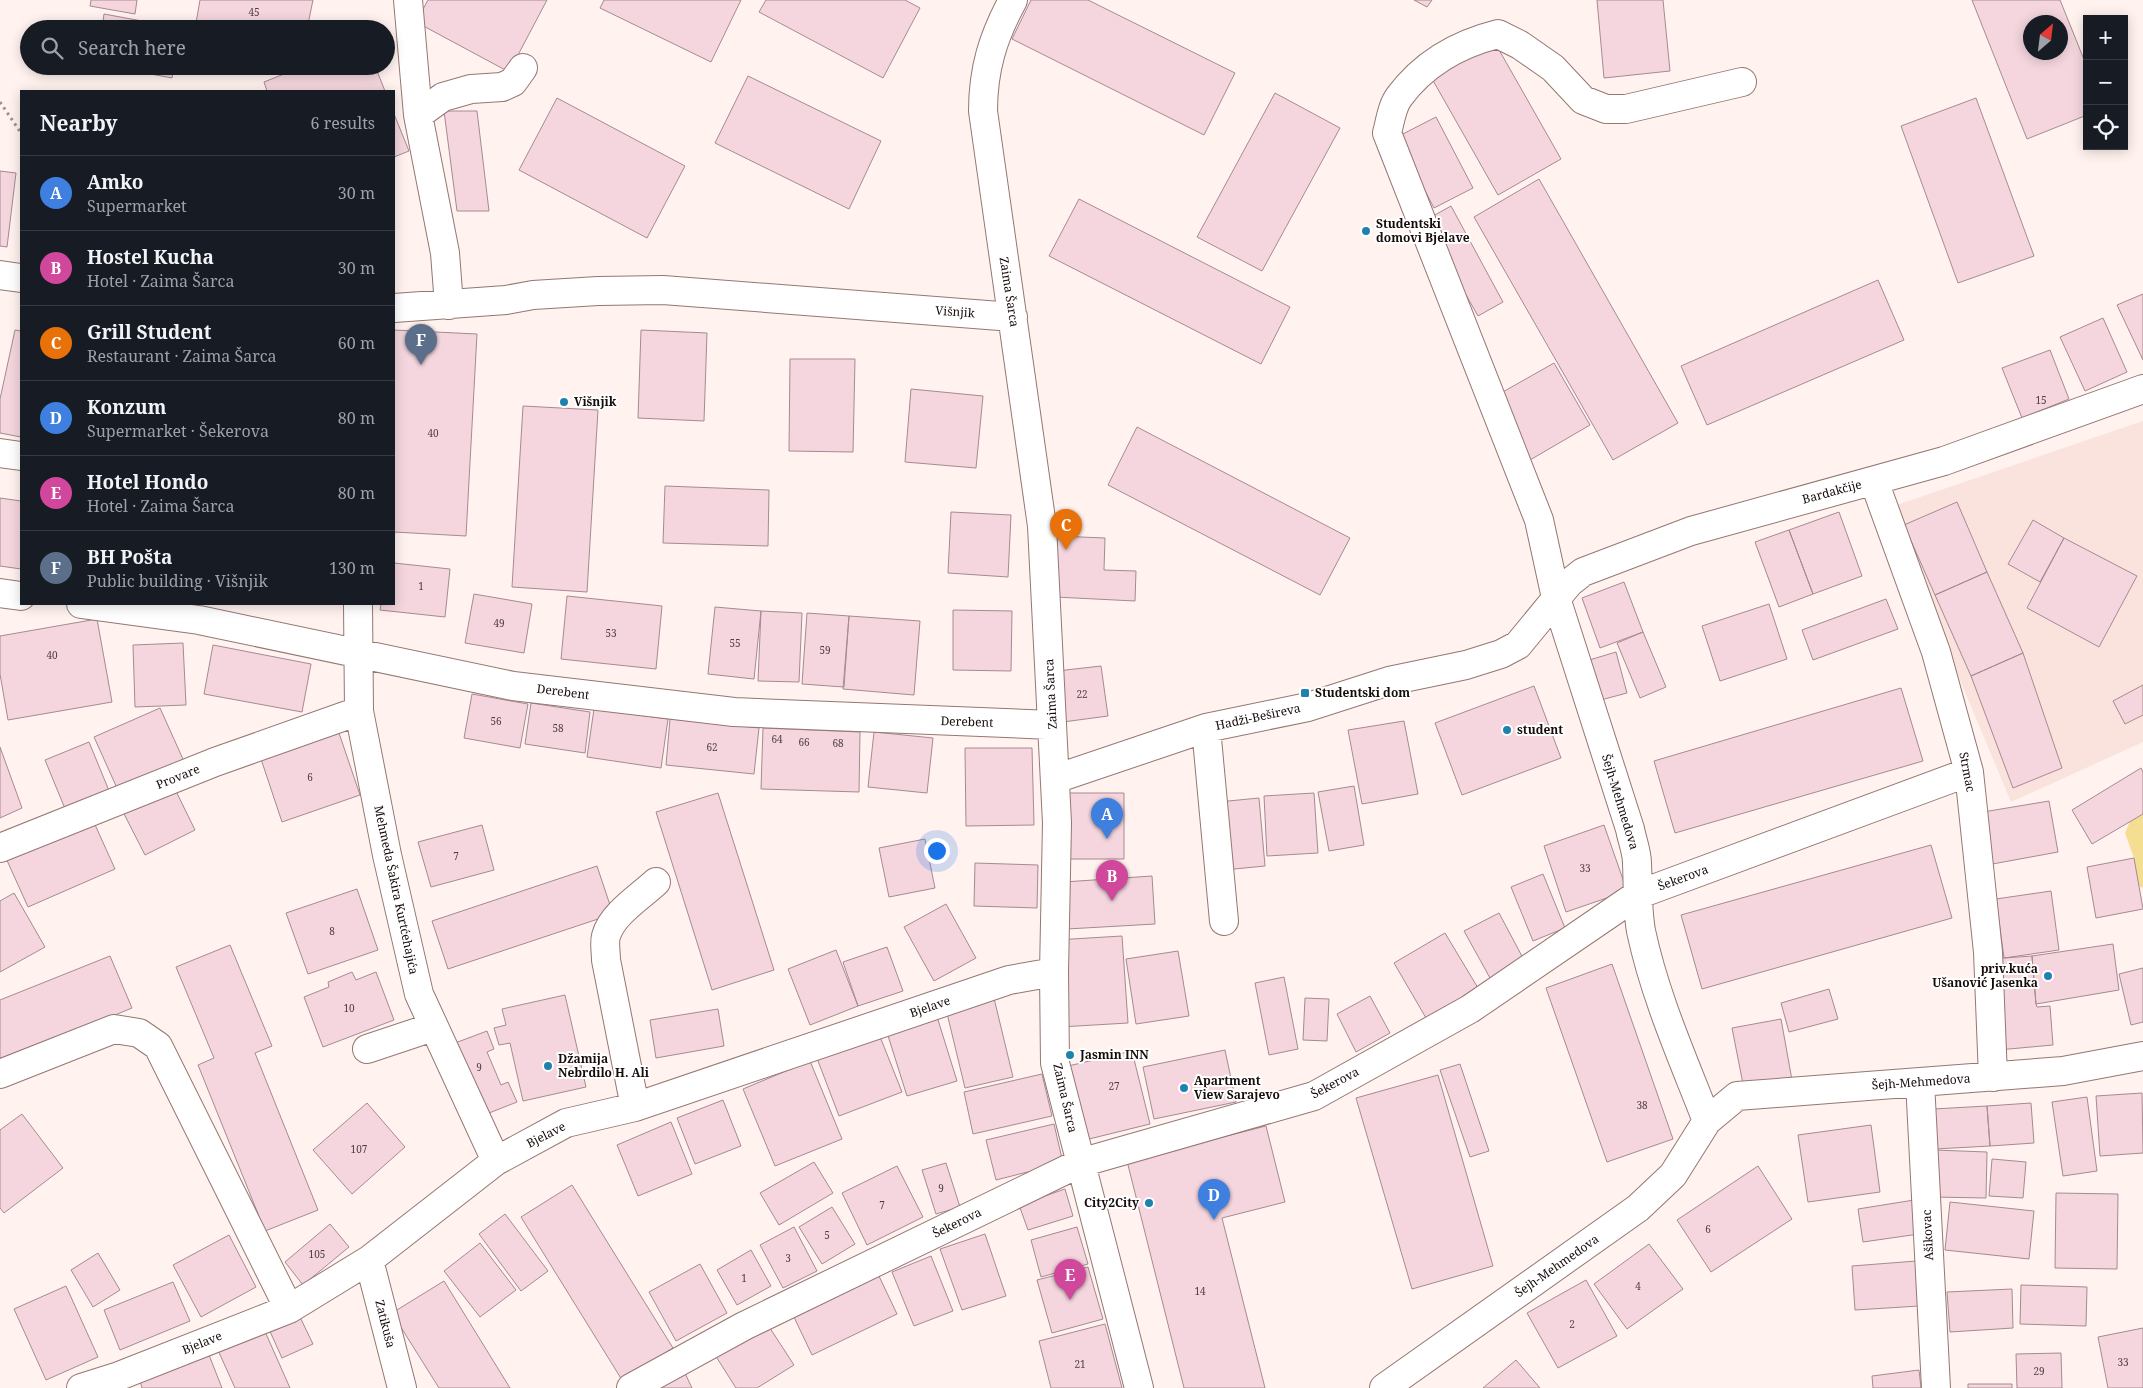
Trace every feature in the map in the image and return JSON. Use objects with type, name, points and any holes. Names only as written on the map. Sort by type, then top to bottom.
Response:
[{"type":"street","points":[[408,0],[418,115],[444,253],[449,305]]},
{"type":"street","name":"Zaima Šarca","points":[[1013,0],[998,28],[983,82],[984,111],[1042,526],[1055,779],[1054,972],[1056,1063],[1139,1388]]},
{"type":"street","name":"Šejh-Mehmedova","points":[[1707,1121],[1659,997],[1641,929],[1637,895],[1637,860],[1630,829],[1556,598],[1539,520],[1386,133],[1398,98],[1440,56],[1474,40],[1498,34],[1520,45],[1553,68],[1583,100],[1606,109],[1626,109],[1742,82]]},
{"type":"street","points":[[418,115],[443,97],[471,89],[502,87],[513,82],[523,68]]},
{"type":"street","points":[[0,275],[20,278]]},
{"type":"street","name":"Višnjik","points":[[395,308],[449,305],[533,295],[663,290],[1013,317]]},
{"type":"street","name":"Bardakčije","points":[[1539,622],[1568,583],[1583,572],[1653,544],[1691,531],[1944,461],[2143,389]]},
{"type":"street","points":[[0,453],[20,456]]},
{"type":"street","name":"Strmac","points":[[1874,481],[1936,652],[1969,772],[1988,952],[1993,1077]]},
{"type":"street","points":[[0,593],[20,596]]},
{"type":"street","name":"Derebent","points":[[96,605],[199,612],[357,653],[513,686],[734,712],[1052,725]]},
{"type":"street","name":"Mehmeda Šakira Kurtćehajića","points":[[358,605],[358,711],[387,854],[419,994],[496,1161]]},
{"type":"street","name":"Hadži-Bešireva","points":[[1055,779],[1206,728],[1308,707],[1389,681],[1466,665],[1501,654],[1518,645],[1539,622]]},
{"type":"street","name":"Provare","points":[[0,848],[215,762],[358,711]]},
{"type":"street","points":[[1206,728],[1224,921]]},
{"type":"street","name":"Šekerova","points":[[631,1388],[744,1326],[1080,1163],[1314,1096],[1470,1010],[1637,895],[1969,772]]},
{"type":"street","points":[[635,1107],[606,960],[606,938],[609,928],[618,916],[656,882]]},
{"type":"street","name":"Bjelave","points":[[81,1388],[119,1376],[289,1308],[369,1260],[496,1161],[566,1123],[635,1107],[1009,980],[1054,972]]},
{"type":"street","points":[[367,1049],[433,1026]]},
{"type":"street","points":[[0,1074],[114,1029],[139,1033],[158,1046],[289,1308]]},
{"type":"street","name":"Šejh-Mehmedova","points":[[1391,1386],[1638,1208],[1673,1175],[1707,1121],[1737,1096],[2063,1071],[2143,1056]]},
{"type":"street","name":"Ašikovac","points":[[1920,1082],[1936,1388]]},
{"type":"street","name":"Zatikuša","points":[[369,1260],[402,1388]]},
{"type":"path","points":[[0,102],[20,132]]},
{"type":"shaded area","points":[[2143,421],[2143,742],[2011,802],[1888,508]]},
{"type":"shaded area","points":[[2143,814],[2143,888],[2139,886],[2134,858],[2125,833],[2130,821]]},
{"type":"building","points":[[91,0],[137,0],[135,14],[90,6]]},
{"type":"building","points":[[200,0],[313,0],[309,20],[197,20]]},
{"type":"building","points":[[428,0],[547,0],[509,72],[416,22]]},
{"type":"building","points":[[604,0],[741,0],[711,62],[600,8]]},
{"type":"building","points":[[766,0],[905,0],[920,8],[883,78],[759,12]]},
{"type":"building","points":[[1031,0],[1088,0],[1235,73],[1204,135],[1012,39]]},
{"type":"building","points":[[1414,0],[1432,0],[1427,7]]},
{"type":"building","points":[[1597,0],[1663,0],[1670,71],[1604,78]]},
{"type":"building","points":[[1972,0],[2060,0],[2066,15],[2023,15],[2023,60],[2068,60],[2068,20],[2083,57],[2083,117],[2027,139]]},
{"type":"building","points":[[104,14],[137,20],[103,20]]},
{"type":"building","points":[[1494,41],[1561,159],[1498,195],[1431,77]]},
{"type":"building","points":[[156,75],[172,75],[172,78]]},
{"type":"building","points":[[282,75],[379,75],[385,90],[267,90],[264,82]]},
{"type":"building","points":[[748,76],[881,141],[849,209],[715,143]]},
{"type":"building","points":[[1275,93],[1340,128],[1262,271],[1197,237]]},
{"type":"building","points":[[557,98],[685,166],[647,238],[519,170]]},
{"type":"building","points":[[1976,98],[2034,256],[1958,283],[1901,126]]},
{"type":"building","points":[[444,111],[477,111],[489,211],[457,211]]},
{"type":"building","points":[[395,116],[409,151],[395,157]]},
{"type":"building","points":[[1436,117],[1473,188],[1434,208],[1397,137]]},
{"type":"building","points":[[0,171],[16,173],[7,247],[0,246]]},
{"type":"building","points":[[1539,179],[1678,423],[1613,460],[1474,217]]},
{"type":"building","points":[[1079,199],[1290,307],[1261,364],[1049,256]]},
{"type":"building","points":[[1451,206],[1503,302],[1478,316],[1424,221]]},
{"type":"building","points":[[1878,280],[1904,340],[1707,425],[1681,366]]},
{"type":"building","points":[[2143,294],[2143,360],[2117,305]]},
{"type":"building","points":[[2103,318],[2127,372],[2085,391],[2060,337]]},
{"type":"building","points":[[15,330],[20,331],[20,437],[0,433],[0,399]]},
{"type":"building","points":[[395,330],[477,334],[466,536],[395,532]]},
{"type":"building","points":[[641,330],[707,333],[704,421],[638,418]]},
{"type":"building","points":[[2050,350],[2069,399],[2022,418],[2002,368]]},
{"type":"building","points":[[790,359],[855,359],[853,452],[789,451]]},
{"type":"building","points":[[1554,363],[1590,425],[1530,460],[1494,397]]},
{"type":"building","points":[[911,389],[983,396],[976,468],[905,462]]},
{"type":"building","points":[[523,406],[598,410],[587,592],[512,587]]},
{"type":"building","points":[[1137,427],[1350,538],[1320,595],[1108,485]]},
{"type":"building","points":[[665,486],[769,490],[768,546],[663,543]]},
{"type":"building","points":[[0,498],[20,501],[20,569],[0,566]]},
{"type":"building","points":[[1957,502],[1987,572],[1935,595],[1904,525]]},
{"type":"building","points":[[951,512],[1011,515],[1008,577],[948,573]]},
{"type":"building","points":[[1839,512],[1862,576],[1813,594],[1789,530]]},
{"type":"building","points":[[2033,520],[2064,538],[2040,582],[2008,564]]},
{"type":"building","points":[[1789,530],[1813,594],[1779,607],[1755,542]]},
{"type":"building","points":[[1057,536],[1105,538],[1104,570],[1136,571],[1135,601],[1055,597]]},
{"type":"building","points":[[2064,538],[2137,576],[2099,647],[2027,608]]},
{"type":"building","points":[[395,563],[450,569],[445,617],[380,610],[381,605],[395,605]]},
{"type":"building","points":[[1987,572],[2023,653],[1971,676],[1935,595]]},
{"type":"building","points":[[1624,582],[1643,632],[1600,648],[1582,598]]},
{"type":"building","points":[[474,594],[532,604],[524,653],[465,643]]},
{"type":"building","points":[[567,596],[662,606],[656,669],[561,659]]},
{"type":"building","points":[[1886,599],[1898,629],[1813,660],[1802,630]]},
{"type":"building","points":[[1769,604],[1787,659],[1720,681],[1702,626]]},
{"type":"building","points":[[715,607],[761,611],[754,679],[708,674]]},
{"type":"building","points":[[953,610],[1012,611],[1011,671],[953,670]]},
{"type":"building","points":[[761,611],[802,613],[799,682],[758,681]]},
{"type":"building","points":[[807,613],[849,616],[844,687],[802,684]]},
{"type":"building","points":[[849,616],[920,621],[914,695],[843,689]]},
{"type":"building","points":[[97,619],[112,702],[8,720],[0,674],[0,636]]},
{"type":"building","points":[[1643,632],[1666,687],[1640,698],[1617,643]]},
{"type":"building","points":[[183,643],[186,705],[135,707],[133,645]]},
{"type":"building","points":[[213,645],[311,664],[302,712],[204,694]]},
{"type":"building","points":[[1616,652],[1627,693],[1597,701],[1586,661]]},
{"type":"building","points":[[2023,653],[2062,768],[2013,788],[1971,676]]},
{"type":"building","points":[[1101,666],[1108,716],[1063,722],[1057,671]]},
{"type":"building","points":[[2143,685],[2143,715],[2125,724],[2113,701]]},
{"type":"building","points":[[1534,686],[1561,758],[1462,795],[1435,723]]},
{"type":"building","points":[[1901,688],[1923,761],[1675,833],[1654,761]]},
{"type":"building","points":[[472,694],[528,704],[520,748],[464,738]]},
{"type":"building","points":[[531,703],[590,712],[585,753],[525,744]]},
{"type":"building","points":[[160,708],[187,768],[121,797],[94,737]]},
{"type":"building","points":[[594,709],[668,719],[661,768],[587,757]]},
{"type":"building","points":[[670,719],[759,728],[754,774],[666,765]]},
{"type":"building","points":[[1404,721],[1418,794],[1362,804],[1348,730]]},
{"type":"building","points":[[763,728],[860,732],[859,792],[761,789]]},
{"type":"building","points":[[874,732],[933,738],[927,793],[868,787]]},
{"type":"building","points":[[339,733],[360,795],[282,822],[261,759]]},
{"type":"building","points":[[89,742],[112,798],[68,816],[45,760]]},
{"type":"building","points":[[0,747],[22,808],[0,818]]},
{"type":"building","points":[[965,748],[1032,748],[1034,825],[966,826]]},
{"type":"building","points":[[2141,768],[2143,772],[2143,814],[2092,844],[2072,810]]},
{"type":"building","points":[[171,781],[195,830],[145,855],[120,806]]},
{"type":"building","points":[[1354,786],[1364,845],[1329,851],[1318,792]]},
{"type":"building","points":[[718,793],[774,970],[712,990],[656,812]]},
{"type":"building","points":[[1069,793],[1124,793],[1124,859],[1069,859]]},
{"type":"building","points":[[1314,793],[1318,853],[1267,856],[1264,796]]},
{"type":"building","points":[[1259,798],[1265,866],[1224,870],[1218,802]]},
{"type":"building","points":[[2049,801],[2058,852],[1987,865],[1977,813]]},
{"type":"building","points":[[92,818],[115,869],[28,907],[5,856]]},
{"type":"building","points":[[482,825],[494,870],[431,887],[418,842]]},
{"type":"building","points":[[1604,825],[1627,891],[1566,912],[1544,846]]},
{"type":"building","points":[[925,839],[935,888],[889,897],[879,848]]},
{"type":"building","points":[[1931,845],[1952,918],[1702,989],[1681,915]]},
{"type":"building","points":[[2134,858],[2143,909],[2096,918],[2087,867]]},
{"type":"building","points":[[975,863],[1038,865],[1037,908],[974,906]]},
{"type":"building","points":[[597,866],[613,914],[448,969],[432,921]]},
{"type":"building","points":[[1543,874],[1565,928],[1533,941],[1511,887]]},
{"type":"building","points":[[1152,876],[1155,924],[1067,929],[1064,882]]},
{"type":"building","points":[[357,889],[378,950],[308,974],[286,913]]},
{"type":"building","points":[[2051,891],[2059,950],[2004,958],[1996,899]]},
{"type":"building","points":[[14,893],[45,947],[0,972],[0,901]]},
{"type":"building","points":[[946,904],[976,958],[934,981],[904,927]]},
{"type":"building","points":[[1499,913],[1524,960],[1490,978],[1464,931]]},
{"type":"building","points":[[1445,933],[1478,988],[1426,1018],[1394,963]]},
{"type":"building","points":[[1122,936],[1128,1023],[1060,1027],[1055,940]]},
{"type":"building","points":[[2113,944],[2119,990],[2036,1004],[2032,956]]},
{"type":"building","points":[[230,945],[272,1046],[255,1053],[318,1210],[265,1231],[198,1065],[214,1058],[176,967]]},
{"type":"building","points":[[887,947],[903,991],[858,1006],[843,962]]},
{"type":"building","points":[[836,950],[858,1006],[810,1025],[788,969]]},
{"type":"building","points":[[1178,951],[1189,1016],[1136,1024],[1126,959]]},
{"type":"building","points":[[110,956],[132,1008],[0,1062],[0,1000]]},
{"type":"building","points":[[2032,956],[2036,1004],[2037,1007],[2050,1006],[2053,1045],[1998,1050],[1991,959]]},
{"type":"building","points":[[1612,964],[1673,1139],[1607,1162],[1546,988]]},
{"type":"building","points":[[2143,968],[2143,1022],[2131,1025],[2119,974]]},
{"type":"building","points":[[352,972],[356,980],[376,972],[394,1020],[323,1047],[304,997],[329,987],[328,982]]},
{"type":"building","points":[[1284,977],[1298,1049],[1269,1055],[1255,983]]},
{"type":"building","points":[[1829,989],[1838,1019],[1789,1032],[1781,1003]]},
{"type":"building","points":[[993,994],[1013,1077],[965,1088],[945,1005]]},
{"type":"building","name":"Džamija Nebrdilo H. Ali","points":[[565,995],[586,1087],[523,1101],[510,1043],[499,1045],[494,1028],[506,1025],[502,1009]]},
{"type":"building","points":[[1370,996],[1390,1033],[1356,1052],[1337,1014]]},
{"type":"building","points":[[1305,998],[1329,999],[1327,1041],[1303,1040]]},
{"type":"building","points":[[934,1007],[957,1081],[907,1096],[884,1023]]},
{"type":"building","points":[[718,1009],[724,1046],[656,1058],[650,1020]]},
{"type":"building","points":[[1781,1019],[1792,1080],[1744,1089],[1732,1028]]},
{"type":"building","points":[[877,1029],[902,1092],[839,1116],[815,1053]]},
{"type":"building","points":[[487,1031],[494,1049],[487,1052],[501,1085],[508,1082],[517,1102],[484,1115],[455,1043]]},
{"type":"building","points":[[1225,1050],[1236,1102],[1154,1119],[1143,1067]]},
{"type":"building","points":[[1132,1051],[1150,1124],[1081,1141],[1064,1067]]},
{"type":"building","points":[[810,1061],[842,1139],[775,1166],[743,1089]]},
{"type":"building","points":[[1460,1064],[1489,1151],[1470,1157],[1440,1070]]},
{"type":"building","points":[[1042,1074],[1052,1116],[973,1134],[964,1092]]},
{"type":"building","points":[[1438,1075],[1493,1266],[1412,1289],[1356,1098]]},
{"type":"building","points":[[2142,1093],[2143,1153],[2100,1156],[2096,1096]]},
{"type":"building","points":[[2087,1097],[2097,1171],[2063,1176],[2052,1102]]},
{"type":"building","points":[[723,1100],[741,1146],[695,1164],[677,1118]]},
{"type":"building","points":[[367,1103],[405,1147],[352,1194],[313,1150]]},
{"type":"building","points":[[2031,1103],[2034,1143],[1990,1146],[1987,1106]]},
{"type":"building","points":[[1987,1106],[1990,1146],[1935,1149],[1933,1109]]},
{"type":"building","points":[[22,1114],[63,1168],[4,1213],[0,1208],[0,1130]]},
{"type":"building","points":[[671,1122],[692,1174],[638,1196],[617,1145]]},
{"type":"building","points":[[1054,1124],[1063,1163],[996,1180],[986,1140]]},
{"type":"building","points":[[1871,1125],[1880,1192],[1808,1202],[1798,1135]]},
{"type":"building","points":[[1266,1126],[1285,1202],[1222,1218],[1265,1388],[1184,1388],[1127,1161]]},
{"type":"building","points":[[1935,1150],[1987,1152],[1986,1198],[1933,1197]]},
{"type":"building","points":[[1992,1159],[2026,1162],[2023,1198],[1989,1196]]},
{"type":"building","points":[[814,1162],[833,1193],[779,1225],[760,1193]]},
{"type":"building","points":[[946,1163],[960,1207],[936,1214],[922,1170]]},
{"type":"building","points":[[897,1166],[923,1217],[867,1245],[842,1193]]},
{"type":"building","points":[[1758,1166],[1792,1219],[1711,1272],[1677,1220]]},
{"type":"building","points":[[572,1185],[673,1348],[622,1380],[521,1217]]},
{"type":"building","points":[[1065,1189],[1073,1216],[1028,1230],[1019,1205]]},
{"type":"building","points":[[2056,1193],[2118,1194],[2117,1269],[2055,1268]]},
{"type":"building","points":[[1914,1200],[1919,1234],[1863,1242],[1858,1209]]},
{"type":"building","points":[[1950,1202],[2034,1211],[2029,1259],[1945,1250]]},
{"type":"building","points":[[832,1207],[855,1244],[822,1264],[799,1227]]},
{"type":"building","points":[[505,1214],[548,1271],[521,1291],[479,1234]]},
{"type":"building","points":[[330,1224],[349,1247],[303,1285],[285,1262]]},
{"type":"building","points":[[794,1227],[817,1271],[783,1288],[760,1245]]},
{"type":"building","points":[[1077,1227],[1088,1264],[1041,1277],[1031,1240]]},
{"type":"building","points":[[985,1234],[1006,1296],[962,1310],[940,1249]]},
{"type":"building","points":[[229,1235],[256,1287],[201,1317],[173,1265]]},
{"type":"building","points":[[480,1243],[516,1290],[480,1317],[444,1271]]},
{"type":"building","points":[[1649,1244],[1683,1289],[1627,1329],[1594,1284]]},
{"type":"building","points":[[751,1250],[771,1286],[737,1305],[717,1270]]},
{"type":"building","points":[[98,1253],[120,1290],[93,1307],[71,1270]]},
{"type":"building","points":[[931,1256],[953,1311],[914,1326],[892,1272]]},
{"type":"building","points":[[1916,1261],[1919,1306],[1855,1310],[1852,1266]]},
{"type":"building","points":[[700,1264],[727,1313],[676,1341],[649,1292]]},
{"type":"building","points":[[1088,1267],[1103,1319],[1052,1333],[1037,1280]]},
{"type":"building","points":[[878,1274],[897,1314],[812,1355],[793,1315]]},
{"type":"building","points":[[1586,1280],[1617,1336],[1558,1368],[1527,1313]]},
{"type":"building","points":[[444,1281],[510,1388],[439,1388],[392,1313]]},
{"type":"building","points":[[173,1282],[190,1321],[120,1350],[104,1310]]},
{"type":"building","points":[[2021,1285],[2087,1287],[2086,1326],[2020,1324]]},
{"type":"building","points":[[66,1286],[98,1357],[46,1380],[14,1309]]},
{"type":"building","points":[[2012,1289],[2013,1328],[1950,1332],[1947,1292]]},
{"type":"building","points":[[298,1313],[313,1344],[282,1358],[268,1327]]},
{"type":"building","points":[[766,1322],[794,1365],[757,1388],[736,1388],[715,1355]]},
{"type":"building","points":[[1105,1324],[1122,1388],[1051,1388],[1039,1341]]},
{"type":"building","points":[[263,1327],[290,1388],[235,1388],[217,1348]]},
{"type":"building","points":[[2143,1328],[2143,1388],[2108,1388],[2098,1337]]},
{"type":"building","points":[[2061,1353],[2062,1388],[2017,1388],[2016,1354]]},
{"type":"building","points":[[209,1355],[222,1388],[142,1388],[140,1381]]},
{"type":"building","points":[[1516,1360],[1540,1388],[1483,1388]]},
{"type":"building","points":[[683,1369],[692,1388],[660,1388],[657,1382]]},
{"type":"building","points":[[1919,1370],[1921,1388],[1873,1388],[1872,1376]]},
{"type":"building","points":[[1968,1384],[2012,1384],[2012,1388],[1968,1388]]},
{"type":"place","name":"Studentski domovi Bjelave","points":[[1366,231]]},
{"type":"place","name":"BH Pošta","points":[[421,365]]},
{"type":"place","name":"Višnjik","points":[[564,402]]},
{"type":"place","name":"Grill Student","points":[[1066,550]]},
{"type":"place","name":"Studentski dom","points":[[1305,693]]},
{"type":"place","name":"student","points":[[1507,730]]},
{"type":"place","name":"Amko","points":[[1107,839]]},
{"type":"place","name":"Hostel Kucha","points":[[1112,901]]},
{"type":"place","name":"priv.kuća Ušanović Jasenka","points":[[2048,976]]},
{"type":"place","name":"Jasmin INN","points":[[1070,1055]]},
{"type":"place","name":"Džamija Nebrdilo H. Ali","points":[[548,1066]]},
{"type":"place","name":"Apartment View Sarajevo","points":[[1184,1088]]},
{"type":"place","name":"City2City","points":[[1149,1203]]},
{"type":"place","name":"Konzum","points":[[1214,1220]]},
{"type":"place","name":"Hotel Hondo","points":[[1070,1300]]}]
